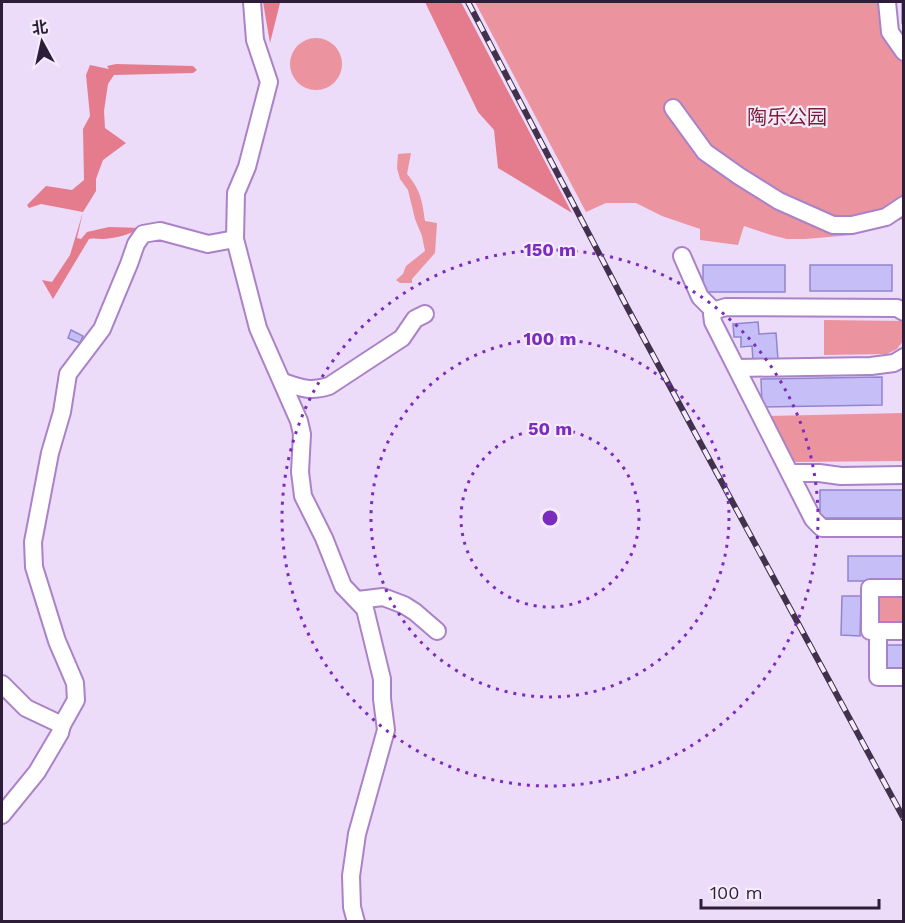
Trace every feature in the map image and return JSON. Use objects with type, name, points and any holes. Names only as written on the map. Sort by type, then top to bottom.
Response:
[{"type":"street","points":[[252,2],[255,40],[269,82],[247,167],[236,193],[235,239],[258,328],[299,421],[302,434],[300,472],[303,496],[344,586],[364,609],[382,679],[386,730],[357,834],[351,876],[352,907],[356,921]]},
{"type":"street","points":[[887,2],[890,32],[903,52]]},
{"type":"street","points":[[673,108],[705,152],[779,201],[833,225],[852,225],[886,217],[903,205]]},
{"type":"street","points":[[2,815],[37,772],[76,700],[75,683],[57,641],[34,567],[33,542],[50,453],[62,412],[68,374],[102,329],[142,234],[160,231],[208,244],[235,239]]},
{"type":"street","points":[[682,256],[700,297],[721,314]]},
{"type":"street","points":[[721,314],[716,310],[726,307],[897,308],[903,312]]},
{"type":"street","points":[[283,382],[316,390],[329,386],[402,338],[415,319],[425,314]]},
{"type":"street","points":[[721,314],[712,314],[713,322],[813,519],[822,528],[903,528]]},
{"type":"street","points":[[737,368],[871,366],[894,363],[903,357]]},
{"type":"street","points":[[790,473],[841,476],[903,475]]},
{"type":"street","points":[[903,588],[870,588],[870,631],[903,631]]},
{"type":"street","points":[[358,600],[383,597],[415,612],[437,631]]},
{"type":"street","points":[[878,631],[878,677],[903,677]]},
{"type":"street","points":[[2,684],[26,708],[62,725]]},
{"type":"green space","name":"陶乐公园","points":[[475,2],[895,2],[896,28],[904,35],[903,219],[852,235],[805,239],[787,239],[744,226],[738,245],[700,240],[700,229],[662,216],[636,203],[606,203],[586,212]]},
{"type":"green space","points":[[311,38],[321,38],[331,42],[338,49],[342,64],[338,79],[331,86],[321,90],[311,90],[301,86],[294,79],[290,69],[290,59],[294,49],[301,42]]},
{"type":"green space","points":[[411,153],[407,174],[420,196],[425,221],[437,223],[435,253],[412,279],[412,283],[400,283],[396,280],[403,274],[406,266],[425,251],[408,190],[400,179],[397,168],[398,154]]},
{"type":"green space","points":[[824,320],[903,321],[903,341],[897,349],[887,354],[824,355]]},
{"type":"green space","points":[[903,413],[903,461],[793,462],[768,416]]},
{"type":"green space","points":[[879,595],[903,595],[903,626],[879,626]]},
{"type":"shaded area","points":[[263,2],[425,2],[280,3],[270,43]]},
{"type":"shaded area","points":[[425,2],[461,2],[572,213],[498,168],[494,130],[478,112]]},
{"type":"shaded area","points":[[116,64],[193,66],[197,70],[193,73],[114,75],[108,84],[104,111],[105,128],[126,143],[103,160],[96,179],[96,191],[83,212],[41,204],[29,208],[27,205],[46,186],[72,190],[84,180],[83,129],[90,116],[86,75],[90,65],[109,69],[107,66]]},
{"type":"shaded area","points":[[83,212],[77,238],[81,239],[87,232],[109,227],[142,228],[119,237],[89,239],[53,299],[42,280],[52,282],[70,255]]},
{"type":"building","points":[[902,3],[904,3],[904,23],[902,23]]},
{"type":"building","points":[[703,265],[785,265],[785,292],[703,292]]},
{"type":"building","points":[[810,265],[892,265],[892,291],[810,291]]},
{"type":"building","points":[[758,322],[759,334],[776,333],[778,360],[753,361],[752,346],[741,347],[741,337],[734,337],[733,324]]},
{"type":"building","points":[[71,330],[83,336],[80,343],[68,338]]},
{"type":"building","points":[[882,377],[882,405],[762,407],[761,379]]},
{"type":"building","points":[[820,490],[903,490],[903,518],[820,518]]},
{"type":"building","points":[[848,556],[904,556],[904,581],[848,581]]},
{"type":"building","points":[[842,596],[861,596],[860,636],[841,635]]},
{"type":"building","points":[[883,645],[904,645],[904,669],[883,669]]},
{"type":"railway","points":[[468,2],[628,309],[904,819]]}]
